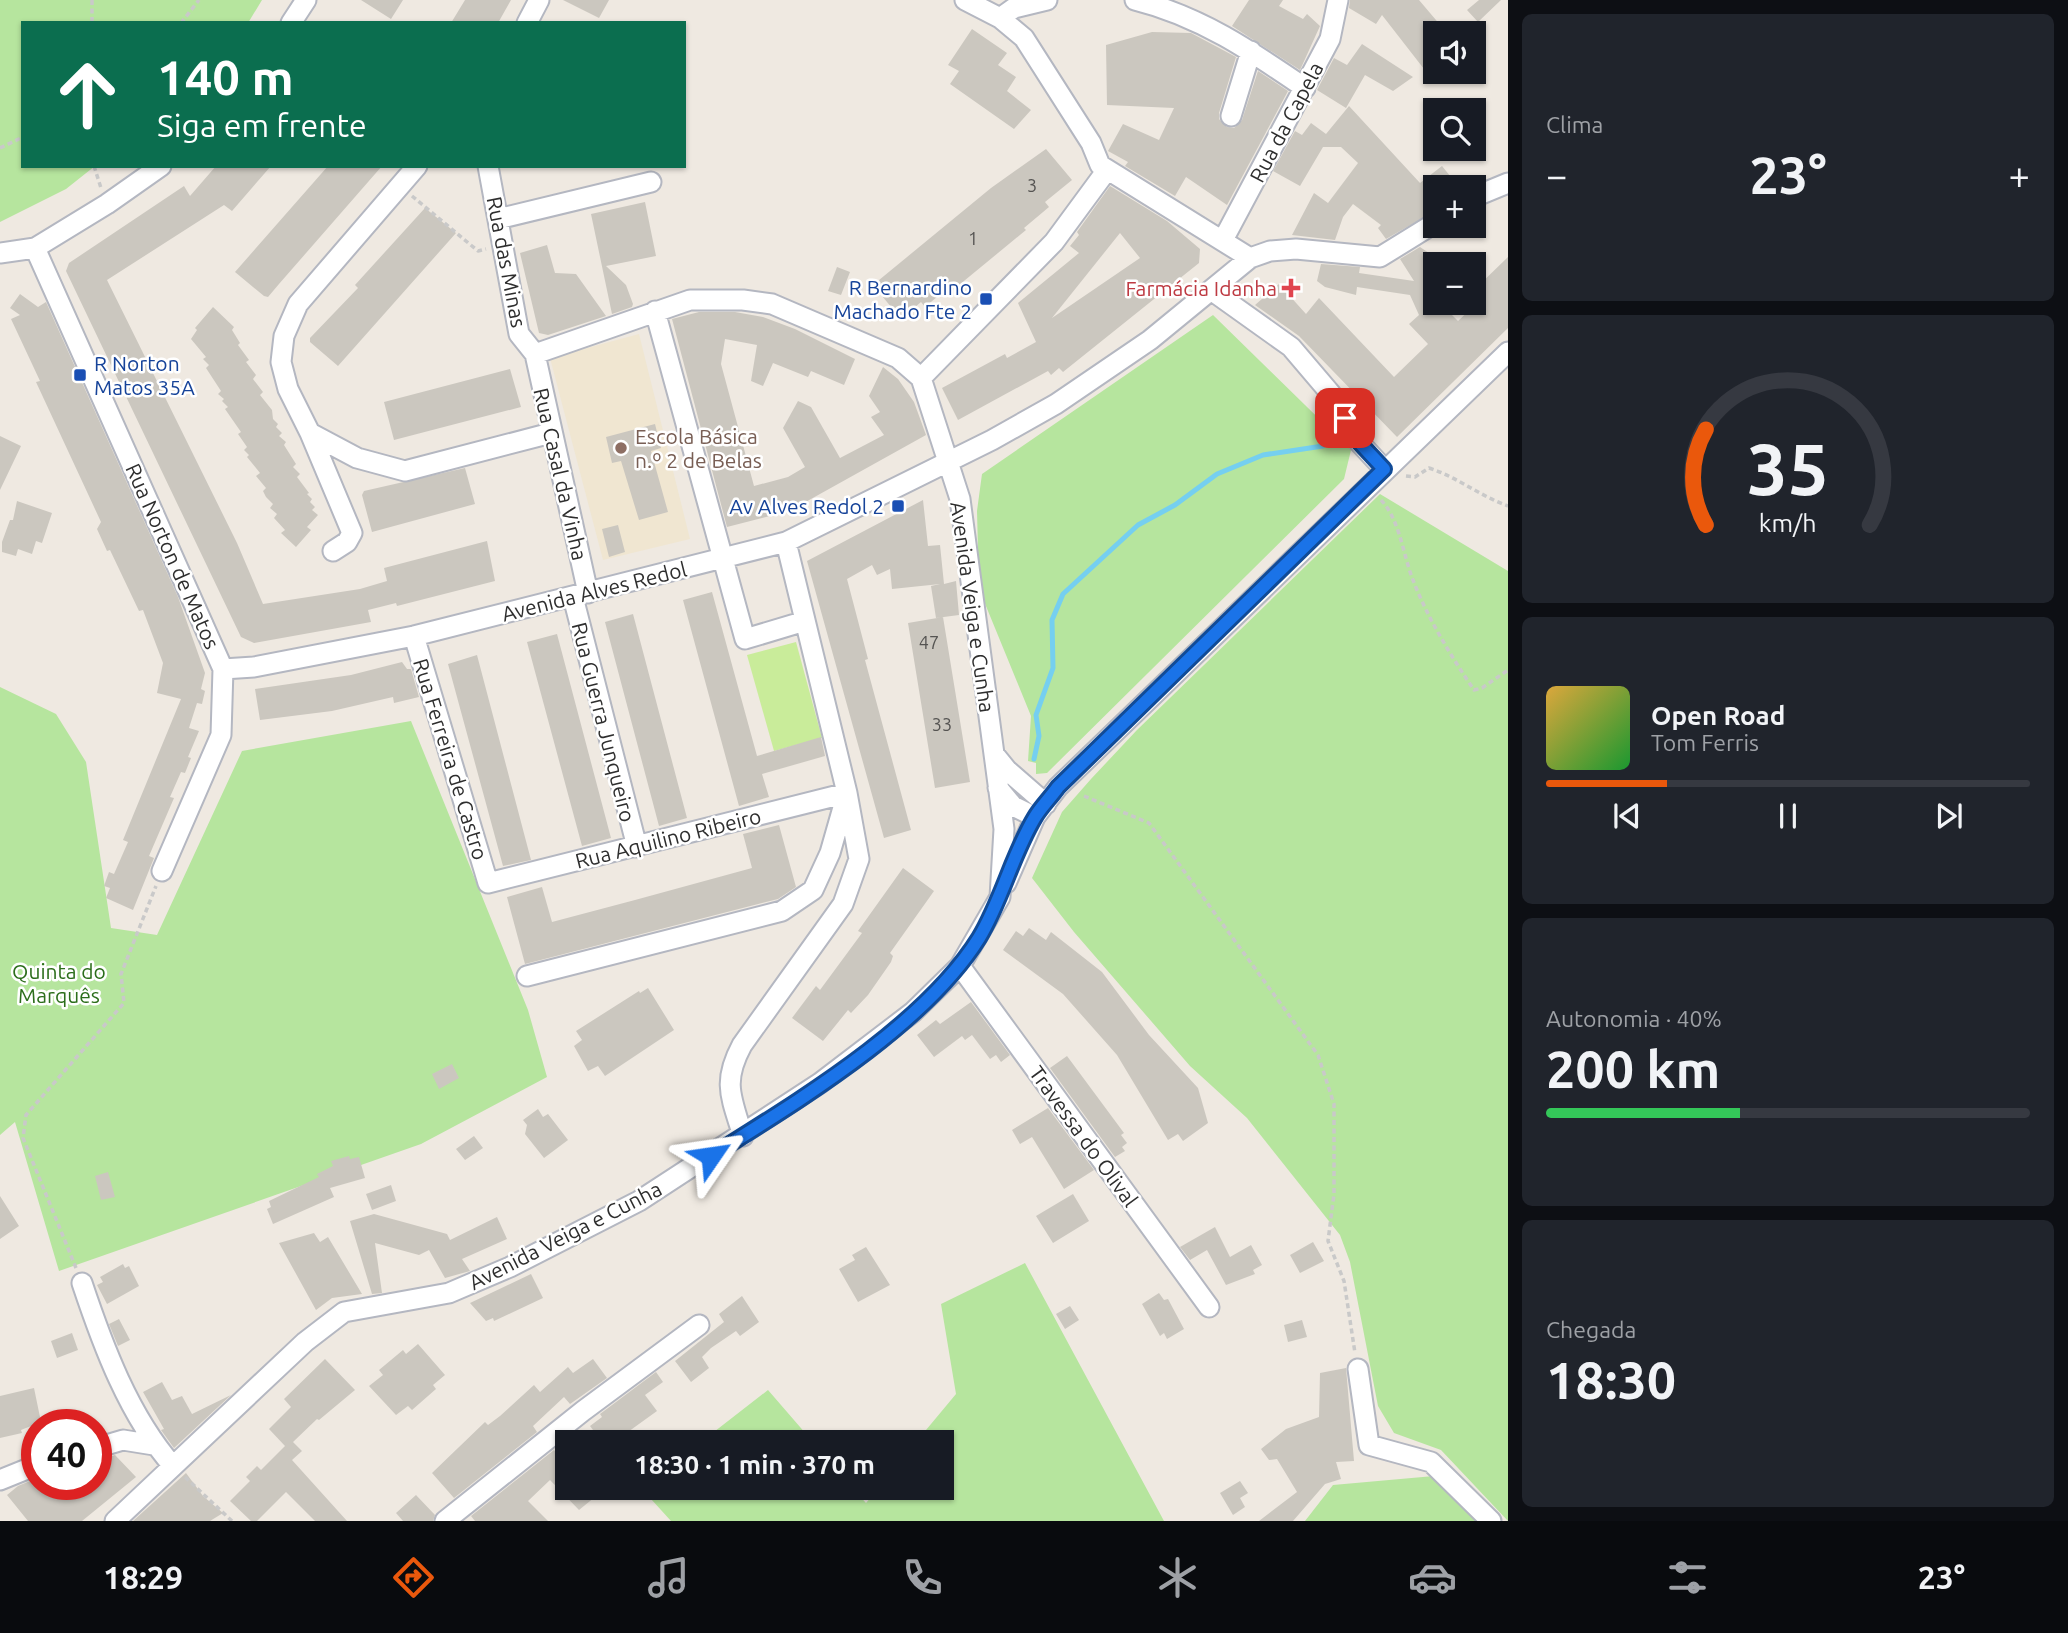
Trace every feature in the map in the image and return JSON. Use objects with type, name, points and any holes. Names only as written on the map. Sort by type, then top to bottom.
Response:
[{"type":"street","points":[[292,21],[306,0]]},
{"type":"street","points":[[528,21],[539,0]]},
{"type":"street","points":[[965,0],[1000,18],[1024,37],[1091,143],[1092,152],[1107,170],[1250,258],[1270,251],[1296,249],[1380,257],[1423,230]]},
{"type":"street","points":[[1000,18],[1014,8],[1047,0]]},
{"type":"street","name":"Rua da Capela","points":[[1223,240],[1330,39],[1338,0]]},
{"type":"street","points":[[1142,1],[1179,13],[1214,29],[1305,88]]},
{"type":"street","points":[[1231,116],[1251,51]]},
{"type":"street","points":[[0,253],[35,248],[107,204],[158,168]]},
{"type":"street","points":[[333,551],[347,542],[352,533],[310,433],[288,389],[281,362],[284,336],[298,304],[415,168]]},
{"type":"street","name":"Rua das Minas","points":[[488,168],[519,334],[536,354]]},
{"type":"street","points":[[536,354],[690,300],[743,300],[772,304],[898,358],[921,378],[1054,242],[1107,170]]},
{"type":"street","points":[[498,219],[651,182]]},
{"type":"street","points":[[1486,192],[1508,183]]},
{"type":"street","name":"Rua Norton de Matos","points":[[35,248],[223,669],[221,735],[162,871]]},
{"type":"street","name":"Avenida Alves Redol","points":[[223,669],[254,667],[414,636],[786,542],[1056,404],[1150,340],[1250,258]]},
{"type":"street","points":[[1211,290],[1292,347],[1331,394],[1358,441],[1391,463]]},
{"type":"street","points":[[655,311],[745,639],[805,621]]},
{"type":"street","points":[[1000,897],[1040,810],[1058,787],[1365,487],[1508,352]]},
{"type":"street","name":"Rua Casal da Vinha","points":[[536,354],[580,595]]},
{"type":"street","name":"Avenida Veiga e Cunha","points":[[115,1521],[305,1342],[344,1312],[449,1293],[510,1267],[639,1201],[743,1136],[873,1045],[913,1012],[960,966],[1000,897],[1004,829],[960,499],[921,378]]},
{"type":"street","points":[[310,433],[357,458],[405,471],[551,433]]},
{"type":"street","points":[[743,1136],[729,1090],[731,1065],[742,1045],[843,904],[859,859],[847,793],[786,542]]},
{"type":"street","name":"Rua Guerra Junqueiro","points":[[580,595],[637,847]]},
{"type":"street","name":"Rua Ferreira de Castro","points":[[414,636],[488,883]]},
{"type":"street","points":[[994,754],[1040,810]]},
{"type":"street","points":[[998,788],[1013,806],[1040,810]]},
{"type":"street","points":[[527,975],[782,911],[813,890],[830,853],[847,793]]},
{"type":"street","name":"Rua Aquilino Ribeiro","points":[[488,883],[847,793]]},
{"type":"street","name":"Travessa do Olival","points":[[960,966],[1209,1307]]},
{"type":"street","points":[[82,1283],[113,1365],[154,1445],[173,1466]]},
{"type":"street","points":[[445,1521],[583,1411],[699,1325]]},
{"type":"street","points":[[1358,1369],[1369,1445],[1431,1462],[1492,1521]]},
{"type":"street","points":[[112,1443],[123,1440],[154,1445]]},
{"type":"street","points":[[0,1480],[21,1471]]},
{"type":"path","points":[[92,0],[92,21]]},
{"type":"path","points":[[183,21],[199,0]]},
{"type":"path","points":[[0,148],[21,137]]},
{"type":"path","points":[[400,186],[478,251],[502,246]]},
{"type":"path","points":[[1391,463],[1404,476],[1415,477],[1429,468],[1451,475],[1484,497],[1508,506]]},
{"type":"path","points":[[1365,487],[1384,502],[1423,601],[1452,657],[1474,690],[1482,688],[1508,670]]},
{"type":"path","points":[[1084,796],[1149,823],[1318,1055],[1334,1104],[1334,1194],[1328,1241],[1344,1281],[1358,1369]]},
{"type":"path","points":[[82,1283],[23,1139],[26,1115],[124,1003],[121,974],[162,871]]},
{"type":"path","points":[[173,1466],[232,1521]]},
{"type":"shaded area","name":"Escola Básica n.º 2 de Belas","points":[[639,334],[690,539],[603,560],[550,358]]},
{"type":"green space","points":[[0,0],[262,0],[249,21],[21,21],[21,168],[92,168],[66,189],[0,222]]},
{"type":"green space","points":[[1213,315],[1351,450],[1344,479],[1047,773],[1036,774],[1036,763],[1028,761],[1031,716],[979,589],[977,511],[982,474]]},
{"type":"green space","points":[[1380,494],[1508,571],[1508,1521],[1441,1450],[1394,1433],[1378,1406],[1350,1262],[1340,1235],[1247,1118],[1190,1066],[1074,932],[1032,878],[1062,812],[1091,779],[1137,730]]},
{"type":"green space","points":[[796,642],[822,738],[774,751],[747,655]]},
{"type":"green space","name":"Quinta do Marquês","points":[[0,687],[56,714],[86,762],[111,928],[157,935],[242,751],[411,721],[528,1010],[547,1077],[421,1144],[59,1271],[15,1122],[0,1135]]},
{"type":"green space","points":[[1025,1263],[1164,1521],[671,1521],[652,1500],[863,1500],[866,1503],[869,1500],[954,1500],[954,1430],[926,1430],[956,1394],[941,1304]]},
{"type":"green space","points":[[768,1390],[803,1430],[716,1430]]},
{"type":"green space","points":[[1434,1476],[1481,1521],[1305,1521],[1333,1485]]},
{"type":"building","points":[[361,0],[403,0],[391,19]]},
{"type":"building","points":[[465,0],[511,0],[499,21],[452,21]]},
{"type":"building","points":[[563,0],[609,0],[599,18]]},
{"type":"building","points":[[1249,0],[1283,0],[1279,6],[1303,19],[1307,14],[1320,26],[1300,70],[1232,26]]},
{"type":"building","points":[[1350,0],[1419,0],[1437,21],[1423,21],[1423,68],[1382,15],[1376,24],[1349,8]]},
{"type":"building","points":[[1479,0],[1501,0],[1479,21],[1467,10]]},
{"type":"building","points":[[972,29],[1007,53],[998,65],[1016,77],[1007,91],[1031,110],[1014,129],[950,84],[959,71],[948,65]]},
{"type":"building","points":[[1152,32],[1191,33],[1236,57],[1219,113],[1219,119],[1227,127],[1234,128],[1242,120],[1258,71],[1288,91],[1227,205],[1186,177],[1175,196],[1125,166],[1128,162],[1108,151],[1123,124],[1159,140],[1174,108],[1107,105],[1106,45]]},
{"type":"building","points":[[1362,44],[1413,77],[1393,91],[1365,75],[1346,108],[1317,90],[1334,58],[1347,65]]},
{"type":"building","points":[[1349,106],[1420,183],[1423,181],[1423,218],[1386,239],[1378,228],[1381,225],[1353,204],[1343,217],[1335,240],[1292,235],[1314,193],[1328,203],[1358,163],[1341,147],[1323,147],[1300,186],[1273,171],[1295,131],[1302,135],[1311,123],[1326,134]]},
{"type":"building","points":[[1046,149],[1072,180],[1045,202],[1049,207],[1024,228],[1026,230],[953,290],[950,286],[925,307],[921,302],[901,319],[873,285],[991,188]]},
{"type":"building","points":[[1442,166],[1449,175],[1430,175]]},
{"type":"building","points":[[214,168],[269,168],[232,211],[224,205],[107,280],[237,543],[263,604],[360,589],[387,581],[384,568],[487,541],[495,581],[397,606],[396,603],[368,610],[371,622],[254,643],[241,637],[66,271],[69,263],[184,186],[190,196]]},
{"type":"building","points":[[326,168],[380,168],[268,297],[235,272]]},
{"type":"building","points":[[1110,186],[1167,221],[1200,249],[1199,263],[1063,372],[1059,368],[1051,375],[1048,371],[958,420],[942,388],[1005,354],[1007,358],[1036,342],[1018,303],[1079,253],[1070,246],[1079,235],[1077,232]],"holes":[[[1120,233],[1140,258],[1052,318]]]},
{"type":"building","points":[[645,202],[656,256],[606,266],[626,285],[633,304],[632,307],[612,314],[591,214]]},
{"type":"building","points":[[425,208],[456,233],[338,366],[310,342],[310,338],[358,288],[355,285]]},
{"type":"building","points":[[547,245],[555,273],[576,274],[606,316],[548,335],[539,333],[520,253]]},
{"type":"building","points":[[1420,247],[1428,252],[1423,252],[1423,315],[1452,315],[1458,321],[1464,315],[1486,315],[1486,278],[1508,257],[1508,328],[1397,437],[1299,336],[1255,305],[1279,284],[1306,314],[1319,298],[1394,377],[1428,344],[1409,324],[1419,315],[1410,295],[1357,287],[1356,295],[1325,287],[1317,281],[1321,264],[1360,267],[1359,273],[1414,281],[1400,259]]},
{"type":"building","points":[[837,267],[850,272],[841,295],[828,291]]},
{"type":"building","points":[[20,294],[38,307],[46,302],[178,597],[205,673],[201,689],[205,691],[202,704],[197,703],[189,728],[199,731],[188,757],[191,758],[185,773],[181,772],[170,797],[174,798],[149,856],[154,858],[133,910],[106,898],[110,888],[104,886],[109,872],[114,874],[128,842],[123,840],[181,699],[157,693],[163,663],[143,610],[139,611],[97,529],[101,522],[36,382],[40,381],[11,319],[20,315],[10,308]]},
{"type":"building","points":[[213,307],[234,327],[232,330],[240,343],[238,345],[256,375],[253,379],[263,392],[260,395],[272,410],[273,419],[278,424],[276,427],[282,433],[279,436],[286,442],[284,445],[296,464],[293,467],[300,474],[297,477],[312,499],[310,502],[315,507],[312,510],[318,515],[307,527],[311,530],[296,547],[281,533],[285,530],[274,518],[277,514],[270,508],[273,504],[263,491],[266,488],[256,476],[260,473],[247,457],[249,455],[244,450],[247,447],[238,434],[241,432],[225,409],[228,407],[222,401],[224,399],[218,394],[221,391],[206,368],[209,365],[203,359],[206,357],[191,339],[197,330],[195,328]]},
{"type":"building","points":[[699,312],[735,312],[763,317],[795,329],[855,359],[844,385],[811,371],[808,377],[773,363],[763,386],[751,381],[757,345],[725,339],[721,364],[754,486],[788,477],[805,467],[783,428],[798,401],[811,407],[840,458],[884,435],[871,417],[880,412],[869,396],[883,367],[898,379],[914,402],[926,435],[802,504],[777,512],[778,514],[727,527],[672,319]]},
{"type":"building","points":[[510,369],[521,407],[394,440],[384,402]]},
{"type":"building","points":[[655,424],[661,448],[651,451],[668,512],[639,520],[621,461],[612,463],[606,437]]},
{"type":"building","points":[[0,436],[21,446],[0,490]]},
{"type":"building","points":[[465,468],[475,504],[372,532],[362,495],[364,491]]},
{"type":"building","points":[[923,500],[928,546],[940,545],[944,584],[956,581],[959,615],[936,618],[931,586],[940,584],[892,589],[890,569],[877,575],[872,565],[847,579],[868,659],[865,660],[911,830],[884,838],[807,561]]},
{"type":"building","points":[[17,501],[52,513],[42,543],[36,541],[32,554],[18,549],[16,556],[2,552],[2,542],[10,520],[13,520]]},
{"type":"building","points":[[618,525],[625,552],[609,557],[602,529]]},
{"type":"building","points":[[712,592],[757,756],[821,737],[825,756],[762,774],[769,797],[739,806],[683,600]]},
{"type":"building","points":[[633,614],[687,818],[659,826],[605,622]]},
{"type":"building","points":[[943,617],[970,782],[935,788],[908,623]]},
{"type":"building","points":[[557,634],[611,838],[582,846],[527,642]]},
{"type":"building","points":[[477,655],[531,860],[503,866],[448,664]]},
{"type":"building","points":[[402,662],[407,669],[411,669],[419,697],[394,703],[393,697],[332,711],[260,720],[255,689],[351,675]]},
{"type":"building","points":[[779,825],[796,887],[778,899],[525,964],[507,897],[542,887],[552,922],[752,868],[743,834]]},
{"type":"building","points":[[903,868],[934,891],[890,953],[893,956],[891,962],[868,995],[851,1013],[848,1010],[823,1041],[792,1018],[816,986],[820,990],[862,933],[858,931]]},
{"type":"building","points":[[1029,928],[1046,940],[1051,932],[1102,972],[1149,1035],[1198,1088],[1208,1123],[1183,1141],[1178,1134],[1168,1140],[1117,1055],[1063,994],[1003,950],[1016,931],[1023,936]]},
{"type":"building","points":[[648,988],[674,1030],[605,1076],[598,1066],[588,1071],[574,1046],[582,1040],[576,1031]]},
{"type":"building","points":[[971,1002],[1010,1055],[1001,1062],[996,1055],[990,1059],[972,1035],[965,1040],[962,1036],[934,1057],[917,1035],[936,1020],[940,1024]]},
{"type":"building","points":[[1067,1056],[1124,1133],[1121,1135],[1127,1143],[1122,1147],[1125,1151],[1115,1157],[1050,1068]]},
{"type":"building","points":[[452,1064],[459,1078],[439,1089],[432,1074]]},
{"type":"building","points":[[1048,1108],[1094,1170],[1064,1189],[1032,1137],[1020,1144],[1012,1130]]},
{"type":"building","points":[[538,1109],[543,1117],[548,1114],[568,1140],[544,1158],[525,1134],[527,1125],[523,1120]]},
{"type":"building","points":[[474,1136],[483,1148],[465,1160],[456,1149]]},
{"type":"building","points":[[349,1156],[350,1159],[359,1157],[365,1178],[330,1188],[334,1197],[273,1224],[267,1209],[271,1207],[269,1201],[319,1177],[317,1174],[333,1166],[331,1161]]},
{"type":"building","points":[[108,1172],[115,1197],[101,1200],[95,1176]]},
{"type":"building","points":[[391,1185],[396,1201],[372,1210],[366,1194]]},
{"type":"building","points":[[1073,1194],[1089,1221],[1053,1243],[1036,1216]]},
{"type":"building","points":[[0,1196],[19,1226],[0,1239]]},
{"type":"building","points":[[374,1214],[447,1234],[450,1240],[497,1217],[507,1239],[462,1259],[470,1271],[445,1278],[429,1250],[419,1255],[375,1243],[382,1293],[372,1294],[350,1221]]},
{"type":"building","points":[[1215,1227],[1230,1257],[1251,1245],[1262,1265],[1253,1270],[1255,1274],[1226,1285],[1207,1250],[1190,1260],[1180,1247]]},
{"type":"building","points":[[314,1233],[320,1242],[328,1237],[362,1294],[332,1298],[316,1310],[279,1243]]},
{"type":"building","points":[[1313,1242],[1324,1261],[1300,1273],[1290,1255]]},
{"type":"building","points":[[866,1247],[890,1285],[858,1302],[839,1269],[855,1260],[852,1255]]},
{"type":"building","points":[[123,1264],[125,1268],[129,1266],[139,1286],[107,1304],[97,1285],[103,1282],[100,1277]]},
{"type":"building","points":[[531,1274],[543,1298],[494,1321],[493,1318],[486,1321],[470,1303]]},
{"type":"building","points":[[1159,1293],[1164,1300],[1168,1299],[1184,1329],[1167,1339],[1164,1333],[1160,1336],[1142,1304]]},
{"type":"building","points":[[742,1296],[759,1322],[740,1336],[736,1331],[711,1348],[702,1357],[709,1368],[691,1382],[675,1361],[724,1322],[719,1314]]},
{"type":"building","points":[[1070,1306],[1079,1320],[1065,1329],[1056,1314]]},
{"type":"building","points":[[119,1319],[130,1340],[118,1346],[109,1324]]},
{"type":"building","points":[[1302,1320],[1307,1337],[1288,1342],[1284,1325]]},
{"type":"building","points":[[72,1333],[78,1350],[57,1358],[51,1341]]},
{"type":"building","points":[[418,1344],[445,1375],[433,1385],[436,1389],[412,1410],[408,1406],[396,1415],[369,1386],[383,1375],[379,1370],[403,1350],[406,1354]]},
{"type":"building","points":[[325,1359],[355,1390],[317,1419],[293,1442],[302,1451],[292,1460],[347,1521],[315,1521],[286,1492],[257,1521],[251,1521],[230,1501],[250,1481],[246,1477],[257,1466],[261,1470],[285,1446],[269,1429],[291,1407],[284,1399]]},
{"type":"building","points":[[593,1359],[607,1378],[570,1404],[564,1397],[533,1426],[537,1432],[454,1498],[432,1473],[485,1422],[488,1425],[500,1416],[534,1385],[540,1392],[568,1367],[573,1373]]},
{"type":"building","points":[[1346,1368],[1354,1461],[1336,1462],[1341,1479],[1325,1484],[1293,1521],[1259,1521],[1297,1492],[1277,1459],[1269,1460],[1261,1449],[1286,1429],[1319,1417],[1320,1373]]},
{"type":"building","points":[[656,1372],[663,1382],[645,1395],[657,1411],[631,1430],[593,1430],[590,1426],[602,1417],[600,1414]]},
{"type":"building","points":[[162,1382],[172,1400],[182,1396],[192,1414],[231,1395],[174,1448],[161,1430],[164,1429],[143,1392]]},
{"type":"building","points":[[34,1388],[38,1409],[21,1409],[21,1433],[0,1438],[0,1396]]},
{"type":"building","points":[[555,1451],[555,1485],[550,1480],[528,1501],[548,1521],[475,1521],[471,1516]]},
{"type":"building","points":[[115,1455],[136,1477],[112,1497],[112,1456]]},
{"type":"building","points":[[186,1473],[203,1496],[223,1513],[210,1521],[133,1521]]},
{"type":"building","points":[[1240,1481],[1248,1493],[1240,1498],[1245,1507],[1233,1515],[1220,1493]]},
{"type":"building","points":[[21,1485],[21,1500],[108,1500],[82,1521],[28,1521],[7,1495]]},
{"type":"building","points":[[416,1495],[435,1515],[433,1521],[403,1521],[396,1513]]},
{"type":"building","points":[[569,1500],[591,1500],[579,1510]]},
{"type":"waterway","points":[[1034,759],[1039,736],[1036,715],[1053,668],[1052,620],[1063,594],[1138,525],[1175,505],[1217,474],[1263,455],[1323,446]]},
{"type":"place","name":"Farmácia Idanha","points":[[1291,288]]},
{"type":"place","name":"R Bernardino Machado Fte 2","points":[[986,299]]},
{"type":"place","name":"R Norton Matos 35A","points":[[80,375]]},
{"type":"place","name":"Escola Básica n.º 2 de Belas","points":[[621,448]]},
{"type":"place","name":"Av Alves Redol 2","points":[[898,506]]},
{"type":"route","points":[[711,1156],[873,1045],[913,1012],[960,966],[1000,897],[1035,817],[1058,787],[1384,469],[1358,441],[1345,418]]}]
